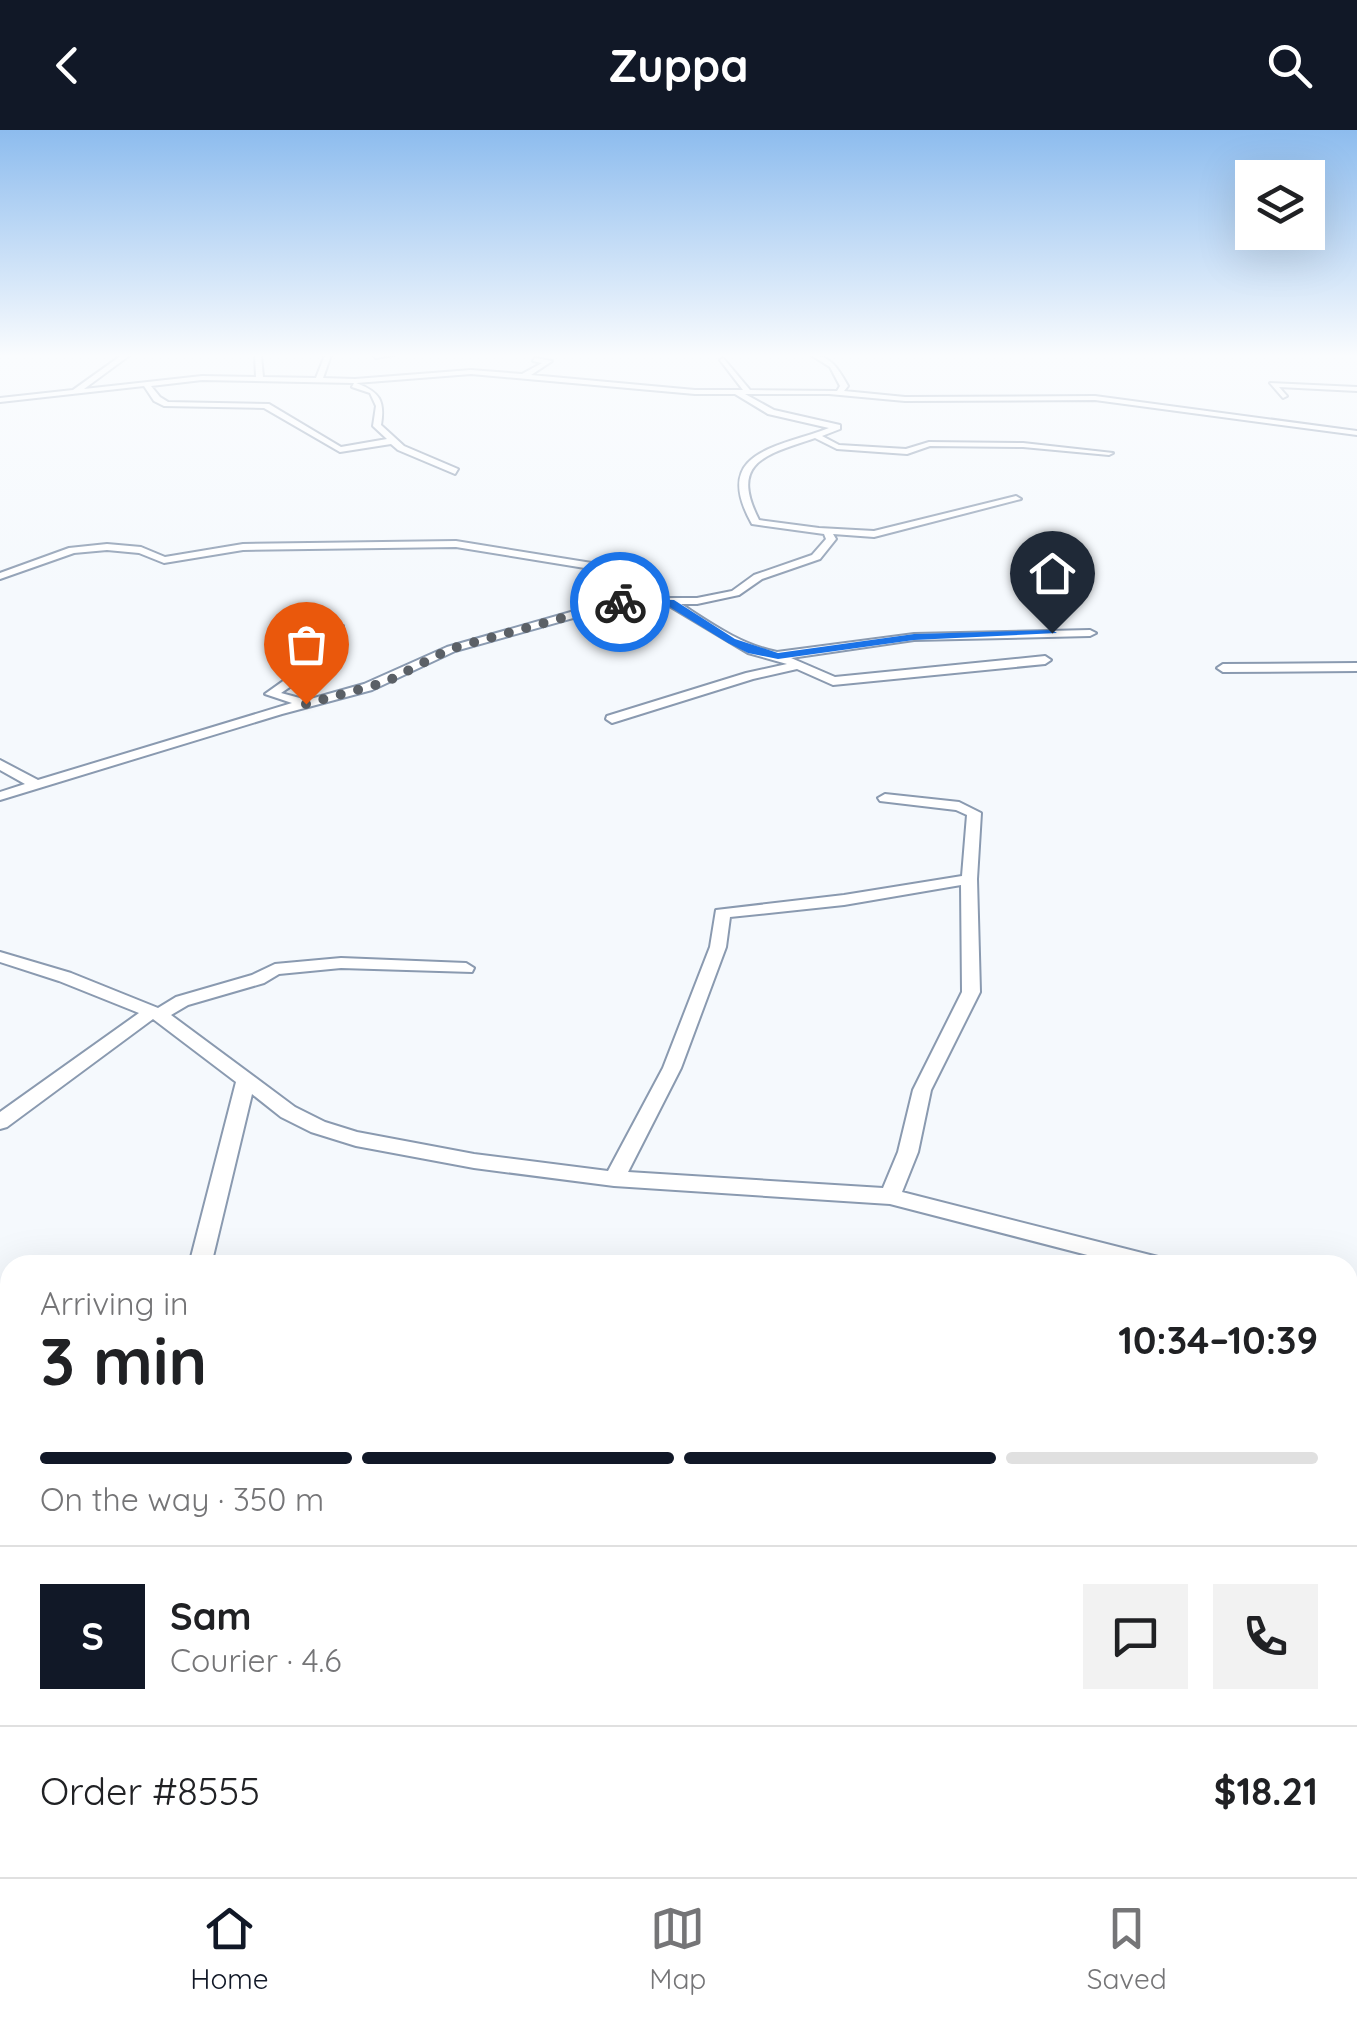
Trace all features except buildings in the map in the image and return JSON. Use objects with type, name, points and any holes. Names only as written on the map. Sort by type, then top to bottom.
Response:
[{"type":"street","points":[[317,437],[340,450],[392,442]]},
{"type":"street","points":[[387,437],[455,471]]},
{"type":"street","points":[[810,437],[758,458],[740,474],[738,482],[755,522],[874,534],[1016,499]]},
{"type":"street","points":[[817,437],[837,448],[907,452],[928,444],[1108,453]]},
{"type":"street","points":[[0,796],[386,682],[450,649],[597,608],[632,601],[670,602],[735,593],[758,576],[816,556],[831,539],[822,530]]},
{"type":"street","points":[[0,576],[78,548],[130,548],[164,560],[243,547],[463,544],[594,566],[601,572],[597,608]]},
{"type":"street","points":[[670,602],[752,651],[778,656],[833,680],[1045,660]]},
{"type":"street","points":[[306,704],[271,694],[315,664],[337,626]]},
{"type":"street","points":[[778,656],[914,637],[1090,633]]},
{"type":"street","points":[[612,719],[750,676],[796,666]]},
{"type":"street","points":[[1222,668],[1357,667]]},
{"type":"street","points":[[0,764],[38,786]]},
{"type":"street","points":[[884,798],[958,806],[974,813],[969,879],[971,992],[922,1090],[908,1152],[890,1196]]},
{"type":"street","points":[[614,1179],[672,1068],[718,947],[722,913],[844,900],[969,879]]},
{"type":"street","points":[[0,957],[66,977],[155,1014],[288,1112],[318,1128],[356,1140],[474,1161],[614,1179],[890,1196],[1119,1255]]},
{"type":"street","points":[[0,1122],[155,1014],[275,969],[340,964],[466,968]]},
{"type":"street","points":[[202,1255],[246,1078]]},
{"type":"way so far","points":[[306,704],[386,682],[450,649],[620,602]]},
{"type":"route","points":[[620,602],[670,602],[732,641],[770,656],[914,637],[1052,633]]}]
